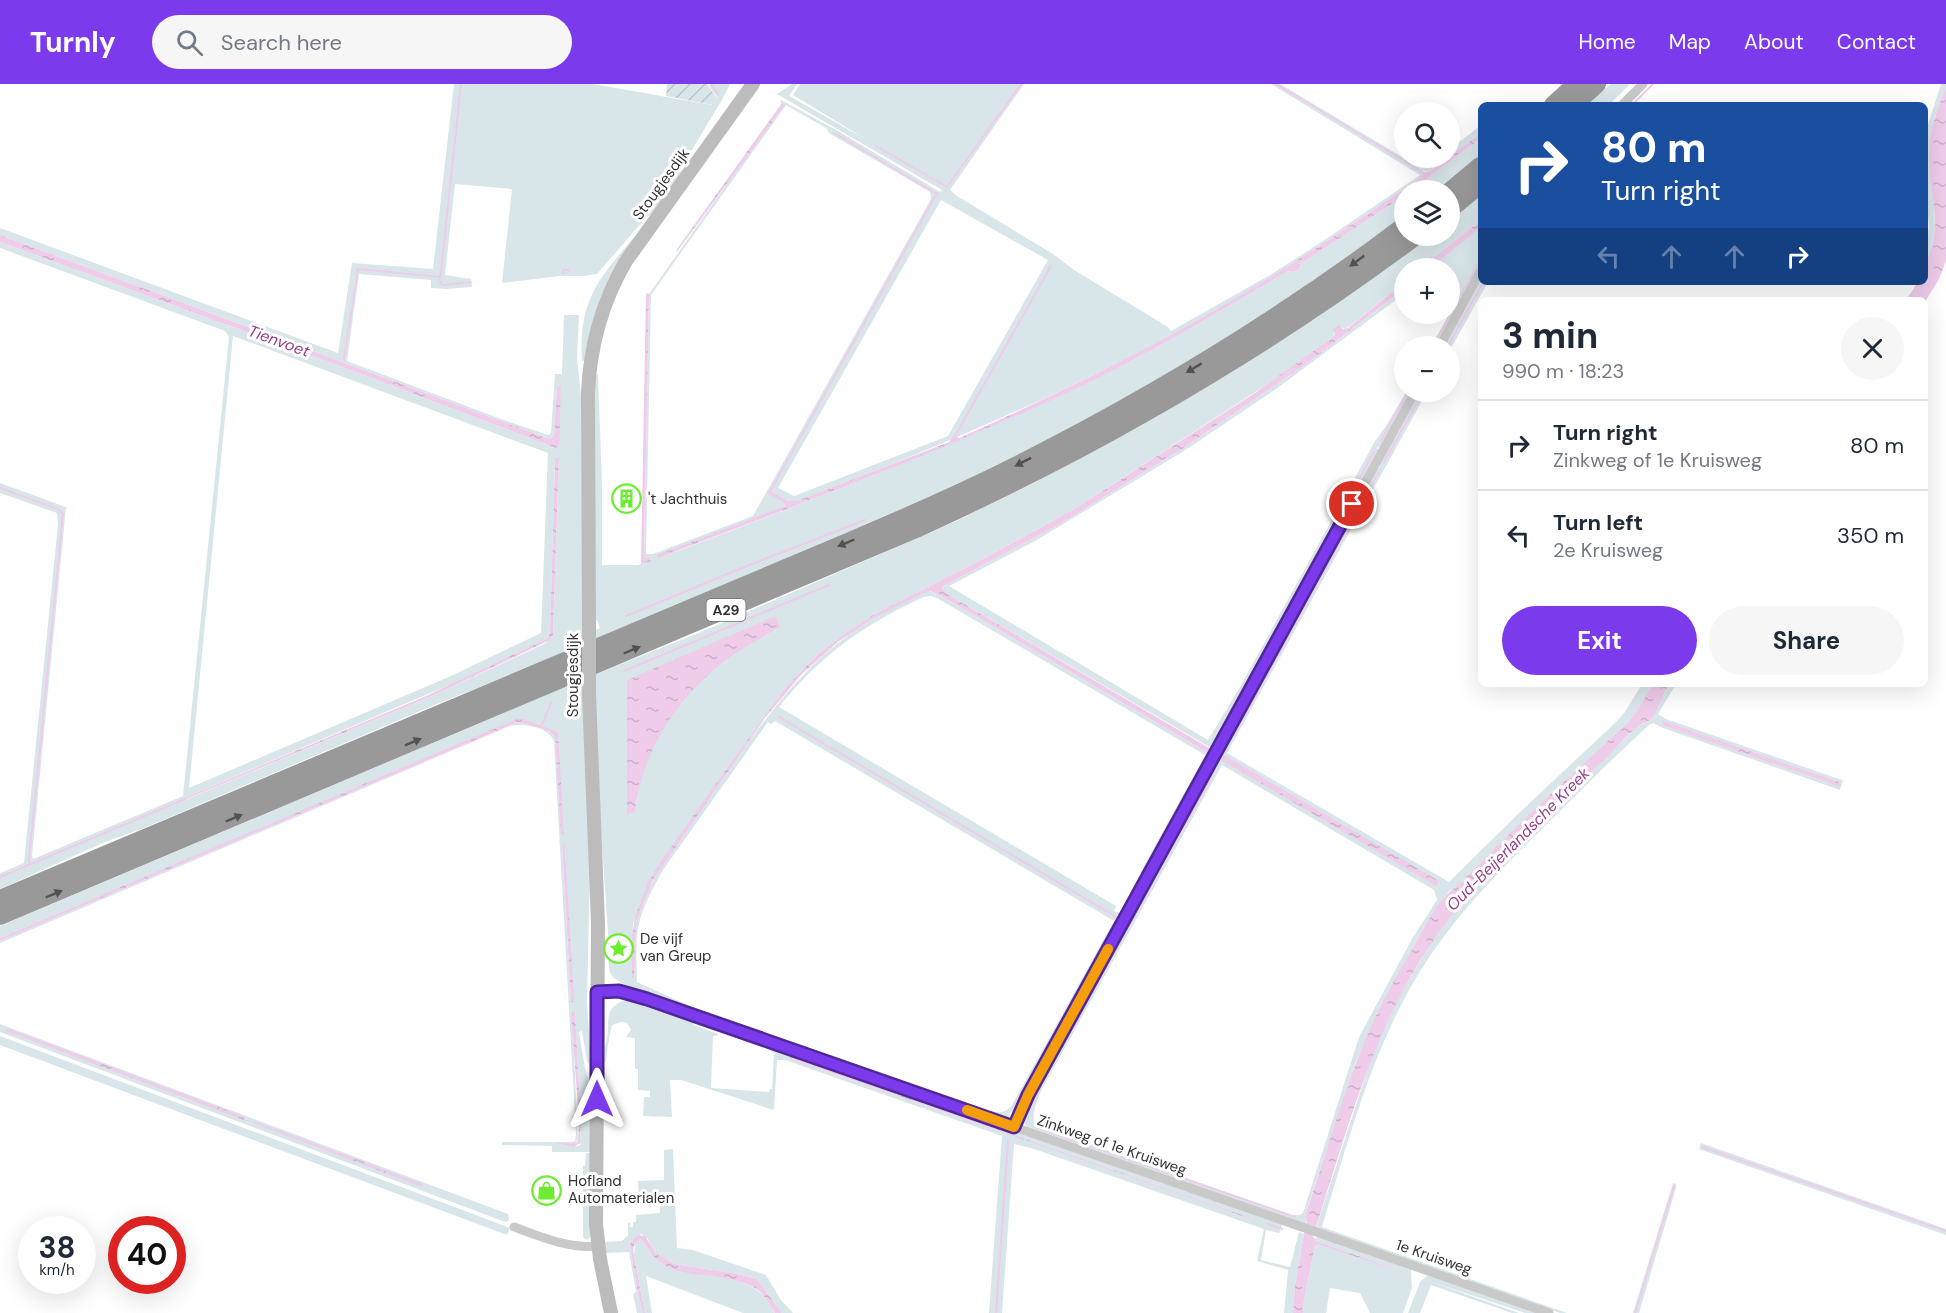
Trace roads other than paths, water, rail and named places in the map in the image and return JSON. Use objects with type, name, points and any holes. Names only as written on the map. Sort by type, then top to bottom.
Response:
[{"type":"highway","points":[[1556,102],[1576,84]]},
{"type":"highway","points":[[1577,102],[1597,84]]},
{"type":"highway","points":[[1460,183],[1478,168]]},
{"type":"highway","points":[[1460,201],[1478,187]]},
{"type":"highway","name":"A29","points":[[0,899],[927,508],[1010,469],[1096,424],[1196,367],[1322,285],[1394,233]]},
{"type":"highway","name":"A29","points":[[0,916],[792,582],[916,529],[1011,484],[1107,435],[1213,374],[1305,315],[1402,246]]},
{"type":"street","name":"Stougjesdijk","points":[[611,1313],[598,1246],[596,1206],[597,899],[589,625],[588,393],[590,362],[595,334],[608,296],[627,261],[753,84]]},
{"type":"street","points":[[1625,102],[1643,84]]},
{"type":"street","points":[[1445,336],[1478,276]]},
{"type":"street","points":[[1014,1127],[1028,1095],[1409,402]]},
{"type":"street","name":"Zinkweg of 1e Kruisweg","points":[[597,992],[619,991],[647,999],[1310,1230]]},
{"type":"street","points":[[514,1227],[570,1245],[598,1246]]},
{"type":"street","name":"1e Kruisweg","points":[[1310,1230],[1549,1313]]},
{"type":"water","points":[[1946,86],[1946,261],[1928,297],[1908,297],[1916,285],[1928,285],[1928,260],[1935,219],[1929,162],[1929,144],[1934,119]]},
{"type":"water","points":[[782,103],[785,105],[676,253],[677,249]]},
{"type":"water","points":[[1478,135],[1478,140],[1460,154],[1460,149]]},
{"type":"water","points":[[1414,168],[1424,172],[1441,168],[1425,180],[1417,180],[1422,173]]},
{"type":"water","points":[[1394,195],[1394,203],[1302,263],[1301,268],[1294,272],[1288,271],[1094,380],[987,429],[658,558],[657,555],[785,506],[783,502],[767,493],[769,490],[788,501],[797,501],[949,442],[954,435],[959,438],[1013,414],[1145,349],[1203,317],[1329,239]]},
{"type":"water","points":[[1478,223],[1478,230],[1460,244],[1460,237]]},
{"type":"water","name":"Tienvoet","points":[[0,235],[550,439],[554,436],[557,387],[561,387],[559,446],[556,448],[0,242]]},
{"type":"water","points":[[1448,246],[1458,246],[1443,258],[1433,258]]},
{"type":"water","points":[[1394,290],[1394,297],[1305,365],[1182,449],[1060,524],[942,587],[947,594],[1211,749],[1208,753],[938,594],[930,591],[922,594],[872,619],[839,641],[801,675],[765,718],[653,880],[636,921],[634,978],[632,978],[632,937],[635,917],[648,882],[786,687],[818,654],[873,615],[1076,508],[1255,393],[1333,337],[1335,334],[1333,329],[1339,325],[1343,329],[1348,328]]},
{"type":"water","points":[[646,293],[649,294],[644,557],[650,558],[651,561],[641,564]]},
{"type":"water","points":[[555,458],[559,458],[553,635],[550,640],[434,695],[184,800],[184,798],[426,696],[548,638]]},
{"type":"water","points":[[775,616],[780,627],[725,661],[691,692],[677,709],[654,747],[639,789],[635,811],[627,815],[627,680]]},
{"type":"water","name":"Oud-Beijerlandsche Kreek","points":[[1651,687],[1668,687],[1652,718],[1629,734],[1551,810],[1459,907],[1431,943],[1387,1022],[1354,1107],[1313,1237],[1316,1241],[1407,1274],[1318,1244],[1315,1246],[1303,1313],[1293,1313],[1295,1285],[1307,1223],[1305,1217],[1339,1110],[1373,1023],[1424,928],[1450,891],[1636,712]]},
{"type":"water","points":[[517,719],[523,719],[558,732],[564,835],[561,835],[555,736],[549,731],[518,722],[0,941],[0,938]]},
{"type":"water","points":[[1663,721],[1839,782],[1841,785],[1838,786],[1662,725]]},
{"type":"water","points":[[1224,755],[1439,881],[1436,886],[1221,760]]},
{"type":"water","points":[[562,845],[565,845],[574,1002],[571,1002]]},
{"type":"water","points":[[571,1012],[575,1012],[581,1118],[580,1143],[574,1147],[558,1144],[578,1141],[579,1122]]},
{"type":"water","points":[[7,1028],[245,1117],[244,1120],[6,1031]]},
{"type":"water","points":[[790,1056],[999,1129],[999,1131],[789,1058]]},
{"type":"water","points":[[254,1121],[423,1184],[422,1187],[253,1123]]},
{"type":"water","points":[[1006,1132],[1251,1218],[1005,1133]]},
{"type":"water","points":[[638,1235],[645,1236],[656,1253],[675,1264],[757,1279],[782,1313],[775,1313],[761,1292],[748,1285],[672,1269],[652,1254],[640,1239],[635,1243],[633,1250],[645,1313],[643,1313],[630,1246]]},
{"type":"waterway","points":[[461,84],[440,280],[444,285],[471,282]]},
{"type":"waterway","points":[[711,84],[718,94]]},
{"type":"waterway","points":[[876,146],[947,187],[1021,84]]},
{"type":"waterway","points":[[1276,84],[1394,155]]},
{"type":"waterway","points":[[1635,102],[1653,84]]},
{"type":"waterway","points":[[834,133],[937,194]]},
{"type":"waterway","points":[[770,492],[937,193]]},
{"type":"waterway","points":[[1438,336],[1478,264]]},
{"type":"waterway","points":[[955,436],[1051,266]]},
{"type":"waterway","points":[[344,359],[358,269],[440,277]]},
{"type":"waterway","points":[[563,273],[563,270],[569,270]]},
{"type":"waterway","points":[[1453,336],[1481,285]]},
{"type":"waterway","points":[[1381,440],[1402,402]]},
{"type":"waterway","points":[[1384,462],[1417,402]]},
{"type":"waterway","points":[[1218,734],[1374,452]]},
{"type":"waterway","points":[[1232,738],[1378,473]]},
{"type":"waterway","points":[[0,488],[60,510],[63,514],[30,864]]},
{"type":"waterway","points":[[626,616],[865,520]]},
{"type":"waterway","points":[[624,671],[829,585]]},
{"type":"waterway","points":[[541,727],[551,703]]},
{"type":"waterway","points":[[779,717],[1118,918]]},
{"type":"waterway","points":[[1146,868],[1202,765]]},
{"type":"waterway","points":[[1127,929],[1215,770]]},
{"type":"waterway","points":[[0,877],[185,799]]},
{"type":"waterway","points":[[1015,1105],[1112,931]]},
{"type":"waterway","points":[[1029,1111],[1037,1091],[1121,940]]},
{"type":"waterway","points":[[1038,1128],[1295,1217]]},
{"type":"waterway","points":[[996,1313],[1008,1142]]},
{"type":"waterway","points":[[1702,1147],[1946,1231]]},
{"type":"waterway","points":[[1635,1313],[1674,1186]]},
{"type":"waterway","points":[[1268,1224],[1282,1229]]},
{"type":"place","name":"'t Jachthuis","points":[[627,499]]},
{"type":"place","name":"De vijf van Greup","points":[[619,948]]},
{"type":"place","name":"Hofland Automaterialen","points":[[547,1190]]}]
